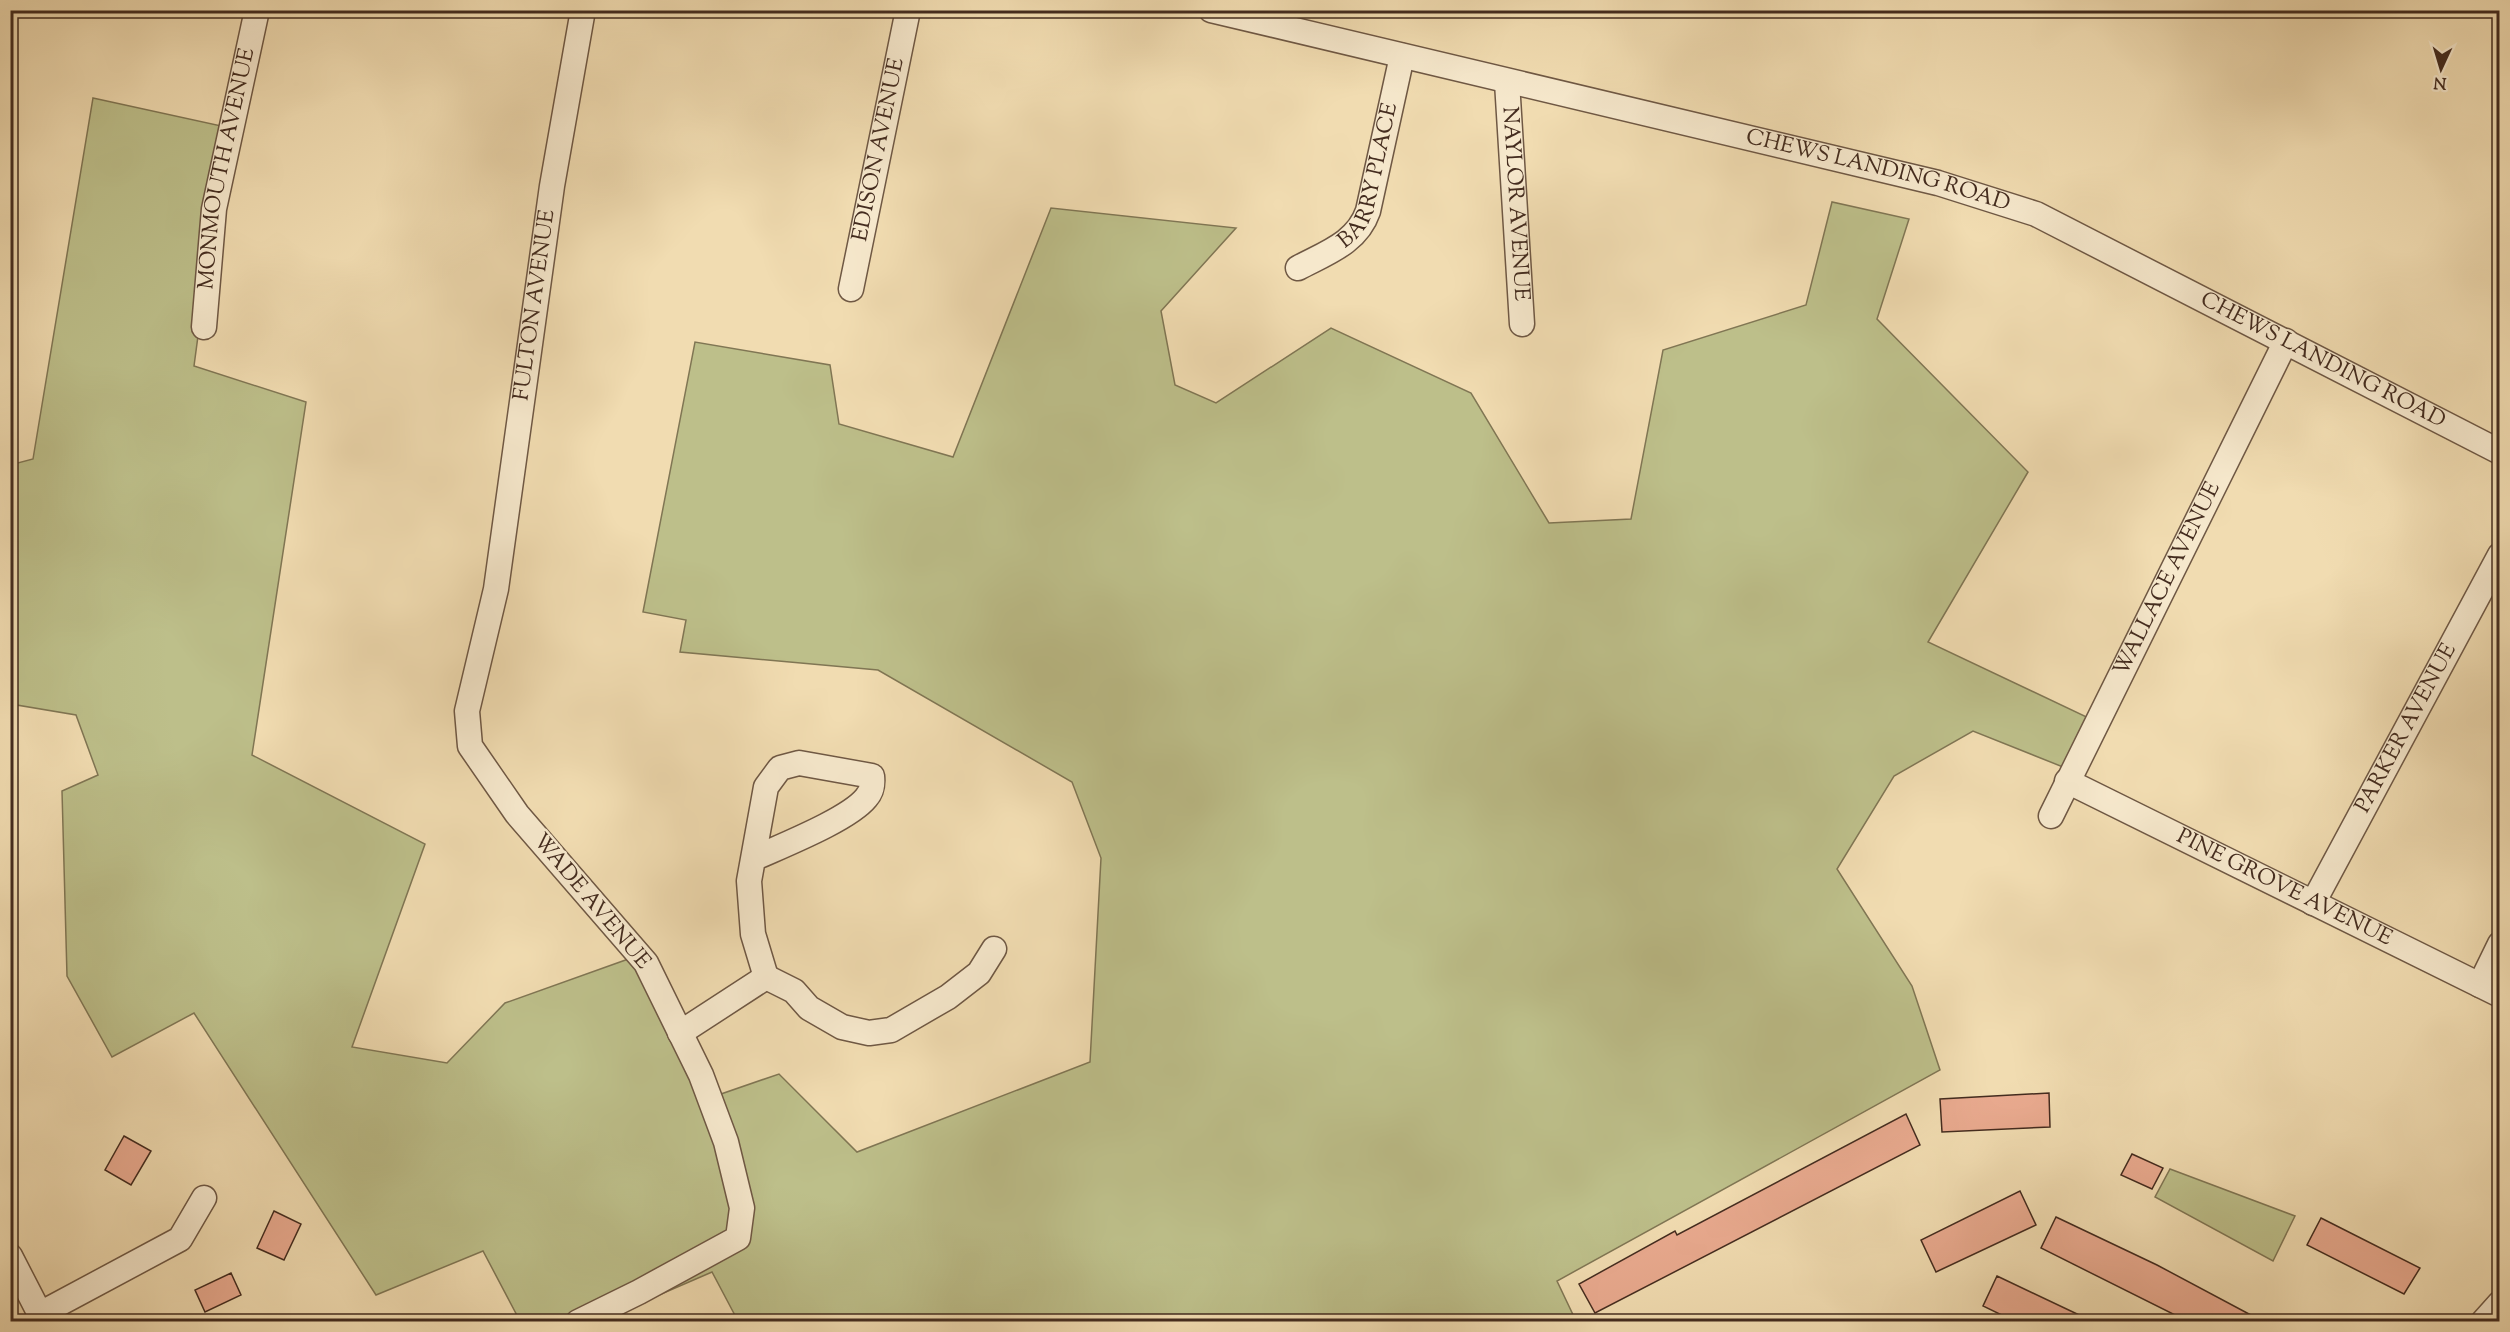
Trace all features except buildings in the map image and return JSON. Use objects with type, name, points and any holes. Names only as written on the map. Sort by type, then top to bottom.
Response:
[{"type":"street","name":"MONMOUTH AVENUE","points":[[204,327],[214,209],[257,10]]},
{"type":"street","name":"FULTON AVENUE","points":[[494,601],[552,186],[582,10]]},
{"type":"street","name":"EDISON AVENUE","points":[[851,289],[908,10]]},
{"type":"street","name":"CHEWS LANDING ROAD","points":[[1211,10],[1268,16],[1402,56],[1938,183],[2036,214],[2499,452]]},
{"type":"street","name":"BARRY PLACE","points":[[1298,268],[1352,238],[1363,227],[1402,56]]},
{"type":"street","name":"NAYLOR AVENUE","points":[[1507,82],[1522,324]]},
{"type":"street","name":"WALLACE AVENUE","points":[[2051,816],[2286,342]]},
{"type":"street","name":"PARKER AVENUE","points":[[2313,903],[2499,555]]},
{"type":"street","name":"WADE AVENUE","points":[[494,601],[467,711],[470,746],[517,814],[646,963],[701,1075],[726,1142],[742,1208],[738,1238],[639,1293],[578,1322]]},
{"type":"street","points":[[753,859],[844,815],[866,799],[873,787],[872,776],[799,763],[780,768],[766,787],[749,881],[753,934],[766,976],[794,991],[809,1008],[842,1027],[869,1033],[891,1030],[948,997],[979,973],[994,949]]},
{"type":"street","name":"PINE GROVE AVENUE","points":[[2067,781],[2490,990]]},
{"type":"street","points":[[2490,990],[2499,944]]},
{"type":"street","points":[[680,1033],[766,976]]},
{"type":"street","points":[[10,1256],[42,1318],[180,1239],[204,1198]]},
{"type":"street","points":[[2483,1322],[2499,1303]]},
{"type":"green space","points":[[93,98],[226,127],[194,366],[306,402],[252,755],[425,844],[352,1047],[447,1063],[505,1003],[634,957],[718,1095],[779,1074],[857,1152],[1090,1062],[1101,858],[1072,782],[878,670],[680,652],[686,620],[643,612],[695,342],[830,365],[839,424],[953,457],[1051,208],[1236,228],[1161,311],[1175,385],[1216,403],[1331,328],[1471,393],[1549,523],[1631,519],[1663,350],[1806,305],[1832,202],[1909,219],[1877,319],[2028,472],[1928,642],[2093,720],[2068,769],[1973,731],[1894,776],[1837,869],[1912,986],[1940,1070],[1557,1281],[1576,1321],[738,1321],[712,1272],[599,1321],[520,1321],[483,1251],[376,1295],[194,1013],[112,1057],[67,976],[62,791],[98,775],[76,715],[11,704],[10,465],[33,459]]},
{"type":"green space","points":[[2170,1169],[2295,1216],[2273,1261],[2155,1197]]}]
